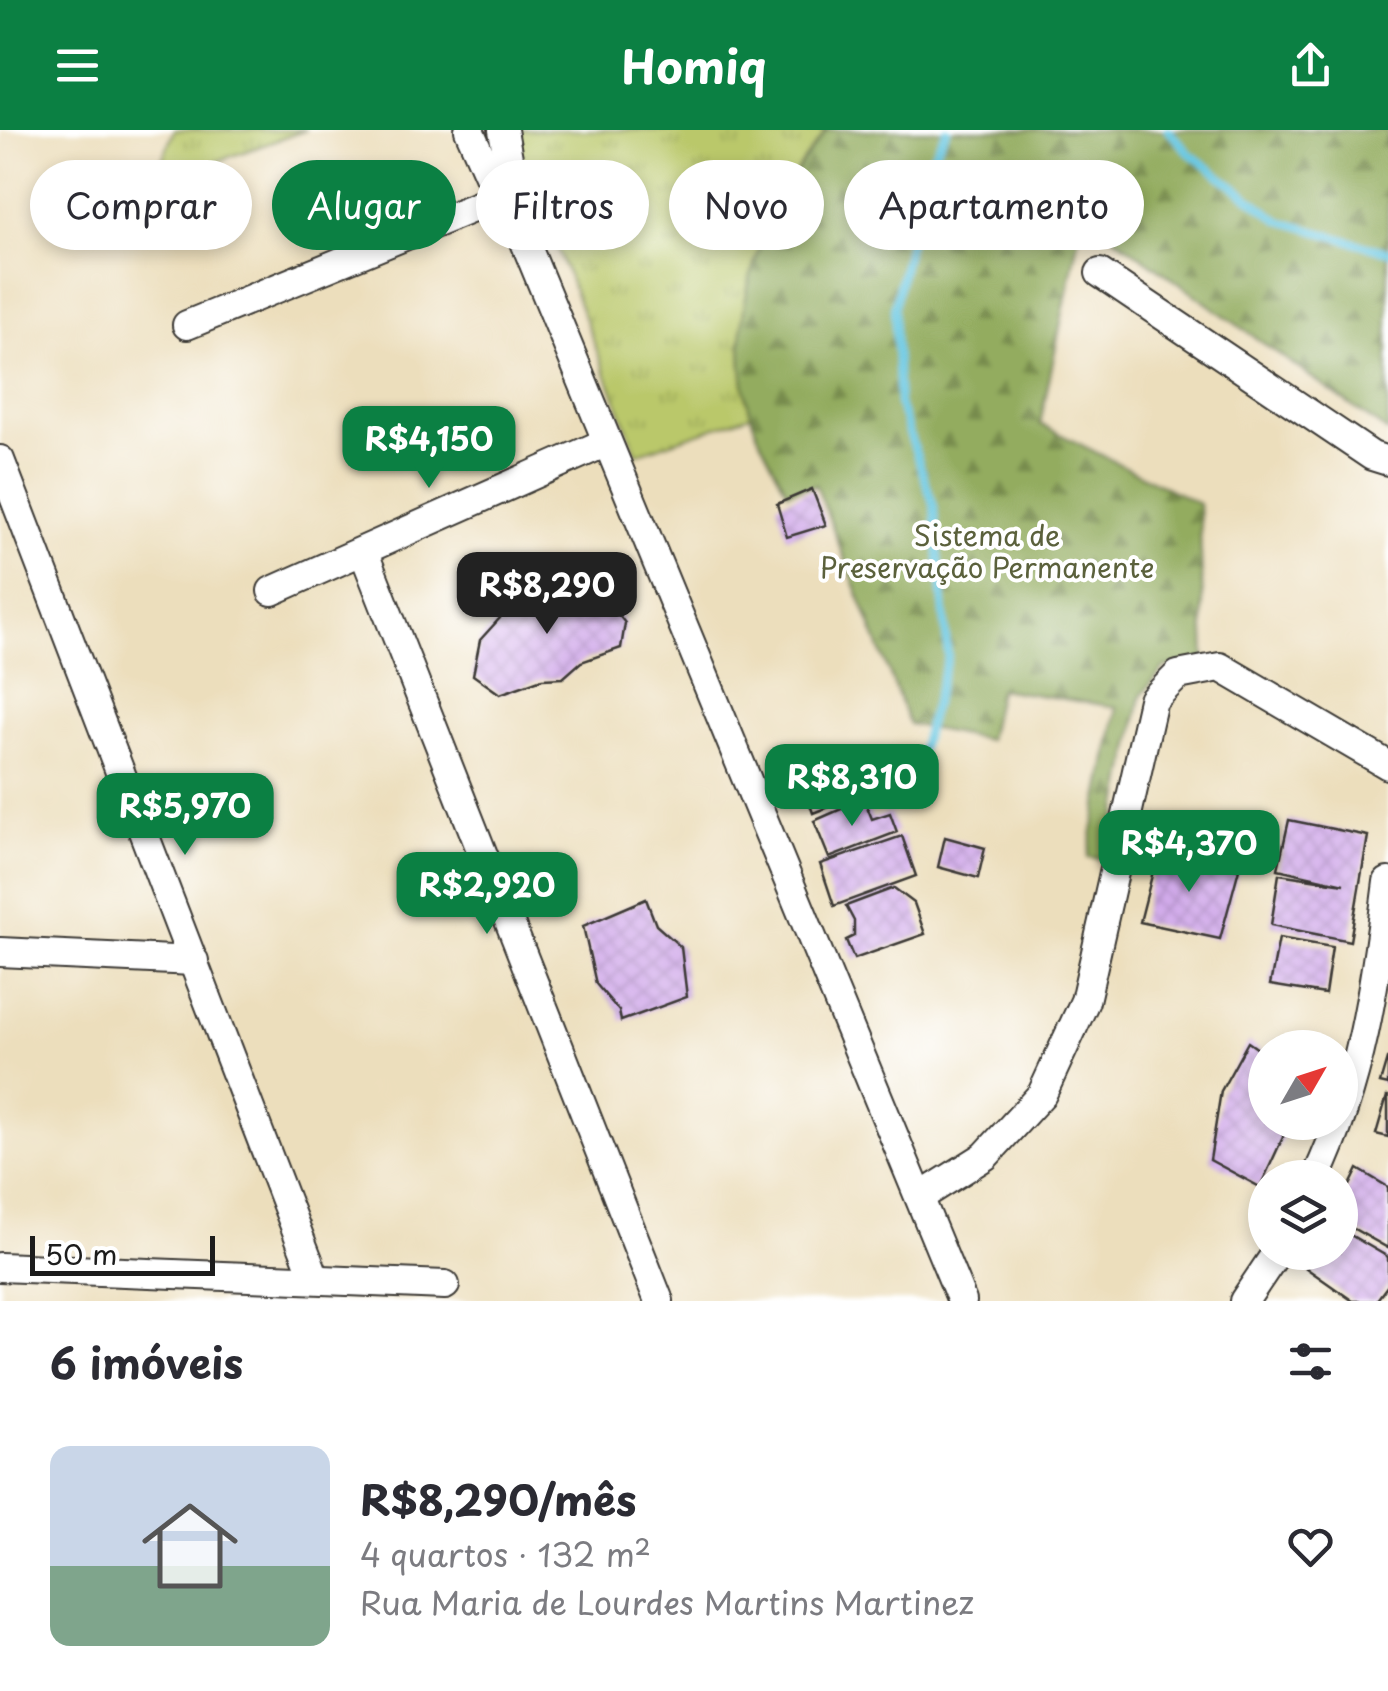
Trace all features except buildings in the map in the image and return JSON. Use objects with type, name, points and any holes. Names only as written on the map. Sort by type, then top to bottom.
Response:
[{"type":"street","points":[[469,130],[487,160]]},
{"type":"street","points":[[502,130],[504,160]]},
{"type":"street","points":[[187,325],[476,207]]},
{"type":"street","points":[[528,250],[962,1301]]},
{"type":"street","points":[[1100,273],[1372,456],[1388,461]]},
{"type":"street","points":[[272,591],[607,442]]},
{"type":"street","points":[[0,460],[315,1278]]},
{"type":"street","points":[[364,553],[659,1301]]},
{"type":"street","points":[[920,1198],[985,1156],[1042,1094],[1086,1001],[1153,700],[1178,675],[1220,667],[1388,765]]},
{"type":"street","points":[[1324,1160],[1340,1127],[1371,1014],[1388,882]]},
{"type":"street","points":[[0,952],[194,961]]},
{"type":"street","points":[[0,1267],[445,1285]]},
{"type":"street","points":[[1244,1301],[1264,1270]]},
{"type":"green space","points":[[174,130],[306,130],[221,160],[162,160]]},
{"type":"green space","points":[[517,130],[827,130],[805,160],[669,160],[669,250],[760,250],[749,298],[746,335],[751,415],[637,454],[558,250],[649,250],[649,160],[523,160]]},
{"type":"green space","name":"Sistema de Preservação Permanente","points":[[827,130],[1388,130],[1388,432],[1132,250],[1144,250],[1144,160],[844,160],[844,250],[1076,250],[1040,424],[1199,504],[1205,658],[1164,668],[1141,696],[1108,860],[1088,857],[1117,707],[999,689],[988,740],[909,724],[816,485],[787,492],[762,444],[743,377],[745,301],[759,250],[824,250],[824,160],[804,160]]},
{"type":"waterway","points":[[912,780],[948,657],[934,506],[899,404],[894,308],[926,168],[947,130]]},
{"type":"waterway","points":[[1168,130],[1189,153],[1280,221],[1388,252]]}]
